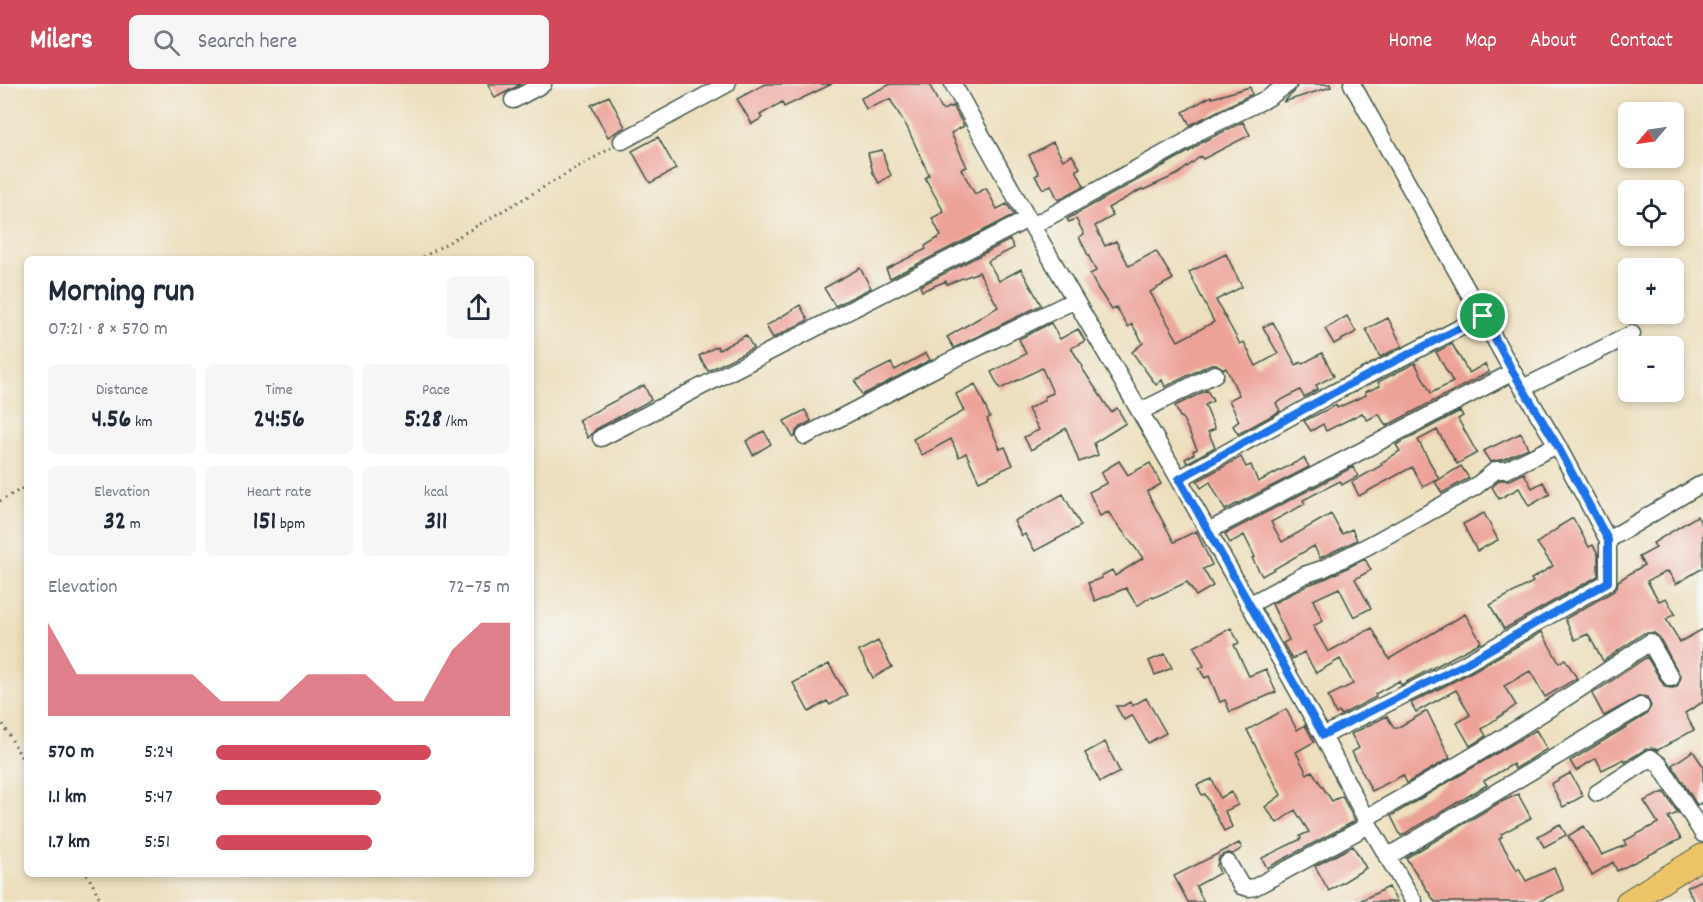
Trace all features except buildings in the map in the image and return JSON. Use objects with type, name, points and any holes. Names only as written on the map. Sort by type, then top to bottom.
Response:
[{"type":"highway","points":[[1632,901],[1703,856]]},
{"type":"street","points":[[513,100],[543,84]]},
{"type":"street","points":[[622,141],[727,84]]},
{"type":"street","points":[[953,84],[1075,300],[1141,411],[1414,902]]},
{"type":"street","points":[[601,438],[1031,222],[1185,142],[1198,132],[1268,98],[1288,84]]},
{"type":"street","points":[[1323,735],[1461,666],[1608,582],[1608,540],[1557,445],[1522,388],[1352,84]]},
{"type":"street","points":[[805,436],[942,364],[1075,300]]},
{"type":"street","points":[[1179,479],[1333,393],[1483,316]]},
{"type":"street","points":[[1522,388],[1632,334]]},
{"type":"street","points":[[1208,531],[1513,372]]},
{"type":"street","points":[[1141,411],[1215,374]]},
{"type":"street","points":[[1249,604],[1304,575],[1322,569],[1368,546],[1475,487],[1496,470],[1506,470],[1557,445]]},
{"type":"street","points":[[1608,540],[1703,483]]},
{"type":"street","points":[[1228,863],[1241,886],[1249,888],[1368,821],[1585,686],[1650,642],[1671,678]]},
{"type":"street","points":[[1387,857],[1641,706]]},
{"type":"street","points":[[1597,793],[1652,758],[1660,765],[1703,834]]},
{"type":"path","points":[[425,256],[622,141]]},
{"type":"path","points":[[0,501],[24,488]]},
{"type":"path","points":[[0,719],[24,762]]},
{"type":"path","points":[[89,877],[102,902]]},
{"type":"route","points":[[1483,316],[1608,540],[1608,582],[1461,666],[1323,735],[1179,479],[1333,393],[1483,316]]}]
